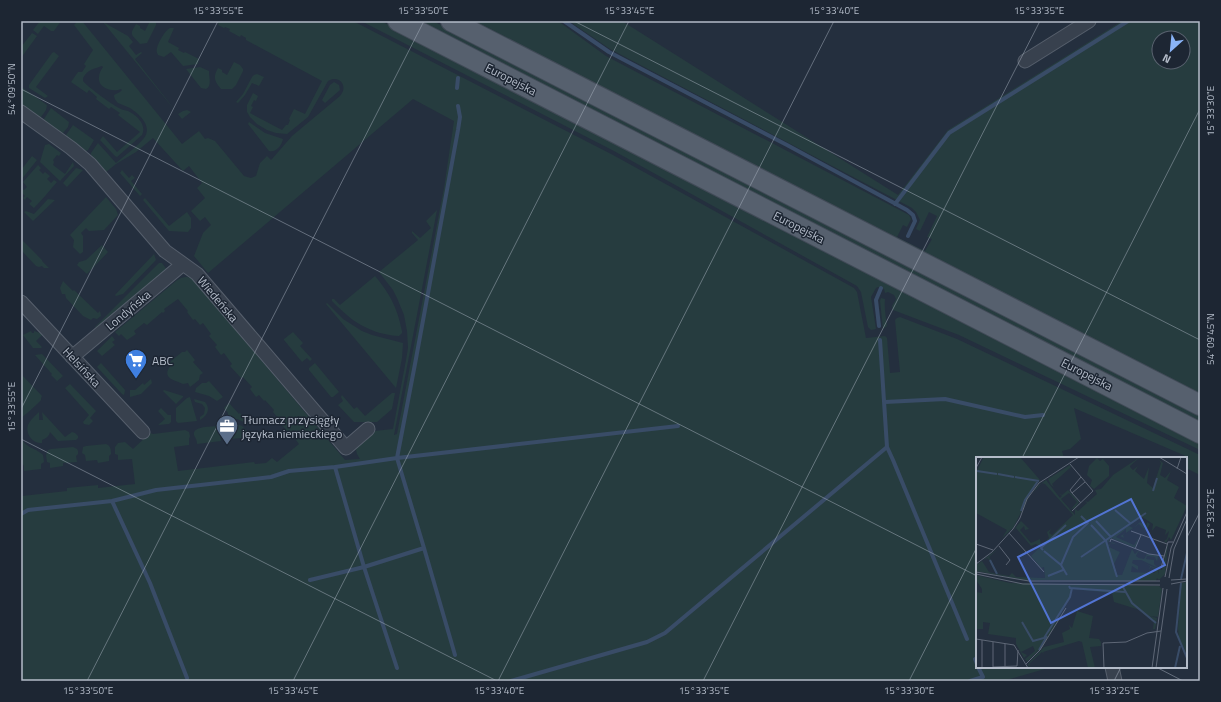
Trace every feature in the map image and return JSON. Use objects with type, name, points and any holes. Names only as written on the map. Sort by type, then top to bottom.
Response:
[{"type":"main road","name":"Europejska","points":[[398,21],[1200,433]]},
{"type":"main road","name":"Europejska","points":[[451,21],[1200,405]]},
{"type":"street","points":[[1025,61],[1089,21]]},
{"type":"street","name":"Wiedeńska","points":[[21,112],[61,140],[90,164],[165,251],[197,274],[346,448],[368,429]]},
{"type":"street","name":"Londyńska","points":[[72,356],[183,264]]},
{"type":"street","name":"Helsińska","points":[[21,302],[143,432]]},
{"type":"street","points":[[1112,668],[1115,681]]},
{"type":"green space","points":[[40,21],[61,21],[54,31],[51,31],[44,26],[38,34],[33,30]]},
{"type":"green space","points":[[75,21],[82,21],[182,144],[199,131],[205,139],[208,138],[215,141],[244,176],[251,178],[256,176],[260,163],[267,156],[271,160],[292,136],[340,96],[343,92],[343,85],[342,82],[336,79],[328,81],[308,117],[287,134],[267,130],[257,124],[247,112],[247,105],[253,93],[258,96],[256,101],[254,100],[251,106],[253,107],[250,113],[282,130],[286,125],[288,125],[294,109],[305,114],[322,81],[246,40],[246,38],[241,35],[240,37],[229,31],[230,29],[218,25],[219,24],[215,21],[353,21],[613,155],[854,288],[857,292],[866,338],[885,336],[887,338],[890,373],[900,372],[895,320],[900,317],[957,339],[1200,455],[1200,475],[1187,468],[1188,457],[1074,408],[1081,439],[1070,449],[1062,451],[1064,457],[976,457],[976,668],[1048,668],[1003,681],[21,681],[21,495],[67,491],[67,488],[98,485],[98,488],[135,484],[132,459],[118,460],[118,455],[115,454],[115,447],[118,443],[125,442],[133,449],[150,433],[153,434],[185,430],[189,432],[189,445],[174,447],[178,471],[254,462],[255,464],[266,463],[272,458],[277,462],[299,444],[289,431],[288,432],[281,424],[282,423],[273,412],[274,410],[259,395],[256,397],[250,389],[252,387],[230,366],[232,364],[224,353],[221,355],[215,347],[217,345],[209,336],[211,334],[203,323],[200,325],[195,319],[193,320],[178,299],[164,309],[165,311],[163,313],[162,312],[147,325],[144,323],[134,331],[136,334],[127,340],[121,334],[119,336],[115,332],[180,278],[190,277],[194,280],[345,460],[360,459],[356,450],[357,447],[374,431],[393,429],[408,348],[404,315],[393,290],[379,272],[418,240],[412,231],[420,238],[431,228],[426,221],[437,210],[394,435],[397,434],[444,188],[454,121],[413,99],[208,273],[194,256],[203,233],[211,225],[205,217],[200,221],[191,211],[205,198],[197,188],[202,183],[189,166],[183,171],[153,138],[136,152],[106,172],[91,155],[98,143],[116,163],[142,141],[147,129],[141,117],[130,108],[118,103],[115,100],[114,95],[120,92],[122,90],[121,89],[110,90],[106,89],[100,84],[99,76],[103,67],[102,66],[89,71],[83,78],[83,81],[110,103],[135,115],[142,124],[143,131],[142,135],[117,157],[100,140],[103,136],[117,152],[140,132],[118,115],[120,113],[111,107],[109,109],[96,99],[97,97],[89,90],[87,93],[71,82],[78,72],[82,72],[86,66],[84,64],[93,50],[74,25],[76,23]]},
{"type":"green space","points":[[150,21],[156,21],[156,25],[147,43],[140,44],[133,36],[132,31],[136,24],[145,31]]},
{"type":"green space","points":[[361,21],[381,21],[1200,441],[1200,450],[959,335],[893,310],[892,306],[896,299],[894,295],[888,292],[885,293],[884,289],[878,287],[871,297],[876,329],[871,330],[868,327],[861,292],[857,286],[614,151]]},
{"type":"green space","points":[[413,21],[433,21],[1200,414],[1200,424]]},
{"type":"green space","points":[[467,21],[558,21],[606,56],[909,215],[911,219],[907,227],[903,225],[897,237],[925,251],[932,239],[927,237],[937,216],[929,212],[920,231],[916,229],[920,220],[912,208],[610,49],[569,21],[622,21],[898,195],[948,130],[1122,21],[1200,21],[1200,397]]},
{"type":"green space","points":[[103,22],[128,36],[133,42],[129,46],[136,55],[141,52],[142,53],[135,59],[178,114],[187,110],[191,112],[182,119]]},
{"type":"green space","points":[[170,28],[174,28],[168,42],[179,48],[178,50],[199,59],[198,64],[183,66],[171,52],[164,57],[158,55],[157,50],[159,43],[164,34]]},
{"type":"green space","points":[[32,33],[37,36],[21,58],[21,47]]},
{"type":"green space","points":[[54,52],[59,56],[36,87],[48,96],[45,98],[29,88],[29,85]]},
{"type":"green space","points":[[234,62],[240,65],[243,71],[236,85],[232,89],[221,89],[215,79],[216,71],[218,68],[227,75]]},
{"type":"green space","points":[[200,67],[209,71],[210,84],[206,89],[201,88],[186,69]]},
{"type":"green space","points":[[257,74],[264,77],[259,86],[252,83],[245,95],[238,103],[236,102],[243,94],[252,77]]},
{"type":"green space","points":[[334,82],[339,85],[340,90],[325,103],[322,100],[330,85]]},
{"type":"green space","points":[[23,88],[47,105],[46,110],[41,117],[38,117],[21,105],[21,90]]},
{"type":"green space","points":[[51,108],[69,122],[68,127],[63,133],[60,133],[44,122],[44,119]]},
{"type":"green space","points":[[249,122],[265,133],[283,139],[280,146],[274,151],[269,151],[248,124]]},
{"type":"green space","points":[[73,125],[94,140],[88,150],[86,151],[68,139],[66,135]]},
{"type":"green space","points":[[49,144],[61,153],[53,160],[53,165],[65,174],[73,162],[74,166],[60,181],[40,162],[45,145]]},
{"type":"green space","points":[[32,156],[37,160],[21,180],[21,170]]},
{"type":"green space","points":[[38,165],[41,168],[39,170],[43,174],[45,172],[50,176],[47,179],[51,183],[54,180],[57,182],[34,208],[29,204],[32,201],[27,197],[25,200],[23,198],[25,196],[21,192],[21,188],[24,190],[27,187],[23,182]]},
{"type":"green space","points":[[76,168],[83,170],[67,187],[63,183]]},
{"type":"green space","points":[[122,170],[129,178],[132,175],[135,178],[131,181],[142,194],[140,196],[120,173]]},
{"type":"green space","points":[[106,197],[116,209],[118,215],[104,230],[89,231],[86,228],[81,233],[83,236],[83,252],[80,254],[73,247],[74,240],[70,235]]},
{"type":"green space","points":[[145,198],[169,226],[187,212],[191,218],[191,228],[188,232],[169,231],[143,200]]},
{"type":"green space","points":[[48,199],[55,200],[33,221],[24,212],[26,211],[34,214]]},
{"type":"green space","points":[[21,239],[49,268],[36,266],[21,250]]},
{"type":"green space","points":[[102,245],[108,252],[87,274],[77,265],[79,262],[86,260]]},
{"type":"green space","points":[[154,254],[156,260],[123,294],[116,296],[115,295]]},
{"type":"green space","points":[[159,263],[162,263],[167,270],[97,330],[95,327]]},
{"type":"green space","points":[[375,276],[389,295],[398,315],[402,331],[399,336],[380,333],[359,324],[332,301],[332,299],[334,299],[340,305]]},
{"type":"green space","points":[[63,281],[98,313],[100,311],[101,316],[97,319],[93,318],[91,320],[83,316],[66,298],[65,294],[62,294],[60,288]]},
{"type":"green space","points":[[881,298],[885,299],[887,326],[883,329],[880,301]]},
{"type":"green space","points":[[327,303],[343,319],[362,331],[403,343],[402,358],[396,388],[326,304]]},
{"type":"green space","points":[[31,331],[32,333],[34,333],[34,331],[43,334],[36,341],[42,347],[41,348],[33,348],[23,335]]},
{"type":"green space","points":[[293,332],[303,343],[300,346],[312,359],[310,361],[307,358],[302,362],[284,340]]},
{"type":"green space","points":[[112,336],[115,340],[112,342],[115,345],[102,356],[97,351]]},
{"type":"green space","points":[[187,350],[195,360],[193,362],[203,373],[200,375],[199,380],[190,387],[188,383],[183,384],[173,380],[167,373],[171,365],[171,361]]},
{"type":"green space","points":[[42,354],[63,376],[55,383],[57,381],[51,375],[52,374],[35,355]]},
{"type":"green space","points":[[101,363],[125,390],[124,395],[97,367]]},
{"type":"green space","points":[[315,363],[339,392],[333,397],[331,397],[309,370],[309,368]]},
{"type":"green space","points":[[21,374],[42,396],[41,400],[21,418],[21,404],[23,402],[21,399]]},
{"type":"green space","points":[[151,379],[152,383],[141,394],[130,397],[130,390],[135,390],[143,383],[144,385]]},
{"type":"green space","points":[[209,381],[223,397],[217,401],[209,396],[195,392],[196,388],[202,383]]},
{"type":"green space","points":[[70,384],[96,411],[90,418],[93,421],[89,425],[84,424],[83,422],[89,415],[65,388]]},
{"type":"green space","points":[[164,390],[183,397],[176,404],[163,391]]},
{"type":"green space","points":[[392,393],[395,393],[392,409],[377,422],[354,422],[338,405],[343,401],[341,397],[342,395],[354,409],[357,407],[365,416]]},
{"type":"green space","points":[[190,397],[197,421],[178,423],[176,421],[176,408]]},
{"type":"green space","points":[[194,399],[205,402],[208,407],[205,416],[200,420],[200,417],[204,414],[205,408],[202,404],[195,402]]},
{"type":"green space","points":[[229,403],[248,422],[246,423],[237,419],[228,420],[228,413],[224,408]]},
{"type":"green space","points":[[161,408],[168,415],[171,415],[171,422],[169,424],[158,425],[165,419],[158,411]]},
{"type":"green space","points":[[39,412],[39,420],[43,420],[42,412],[65,437],[72,432],[78,436],[78,438],[76,440],[58,441],[50,432],[48,437],[42,440],[42,443],[36,442],[30,438],[27,428],[28,425]]},
{"type":"green space","points":[[231,424],[242,426],[253,437],[230,439],[226,432],[226,428]]},
{"type":"green space","points":[[216,426],[222,429],[220,435],[221,441],[197,444],[194,435],[196,430],[199,428]]},
{"type":"green space","points":[[21,437],[25,444],[43,455],[44,462],[41,464],[41,469],[24,471],[24,466],[21,462]]},
{"type":"green space","points":[[106,444],[111,450],[109,461],[98,463],[97,460],[86,461],[85,455],[82,453],[83,447]]},
{"type":"green space","points":[[73,447],[78,451],[76,456],[77,462],[63,463],[63,466],[50,468],[50,463],[47,462],[46,455],[48,450]]},
{"type":"waterway","points":[[564,21],[609,52],[787,145],[907,210],[913,215],[915,221],[908,236]]},
{"type":"waterway","points":[[895,204],[949,133],[1128,21]]},
{"type":"waterway","points":[[457,88],[458,78]]},
{"type":"waterway","points":[[455,655],[397,458],[458,130],[460,117],[458,106]]},
{"type":"waterway","points":[[879,326],[876,300],[881,288]]},
{"type":"waterway","points":[[880,340],[887,447],[967,639]]},
{"type":"waterway","points":[[885,402],[945,399],[1025,417],[1043,415]]},
{"type":"waterway","points":[[21,514],[28,510],[112,501],[156,490],[271,477],[289,471],[335,467],[397,458],[678,426]]},
{"type":"waterway","points":[[511,681],[647,642],[665,633],[887,447]]},
{"type":"waterway","points":[[335,467],[364,567],[397,668]]},
{"type":"waterway","points":[[112,501],[150,583],[187,678]]},
{"type":"waterway","points":[[310,580],[364,567],[424,548]]},
{"type":"waterway","points":[[970,681],[983,677],[978,668]]},
{"type":"place","name":"ABC","points":[[136,380]]},
{"type":"place","name":"Tłumacz przysięgły języka niemieckiego","points":[[227,446]]}]
